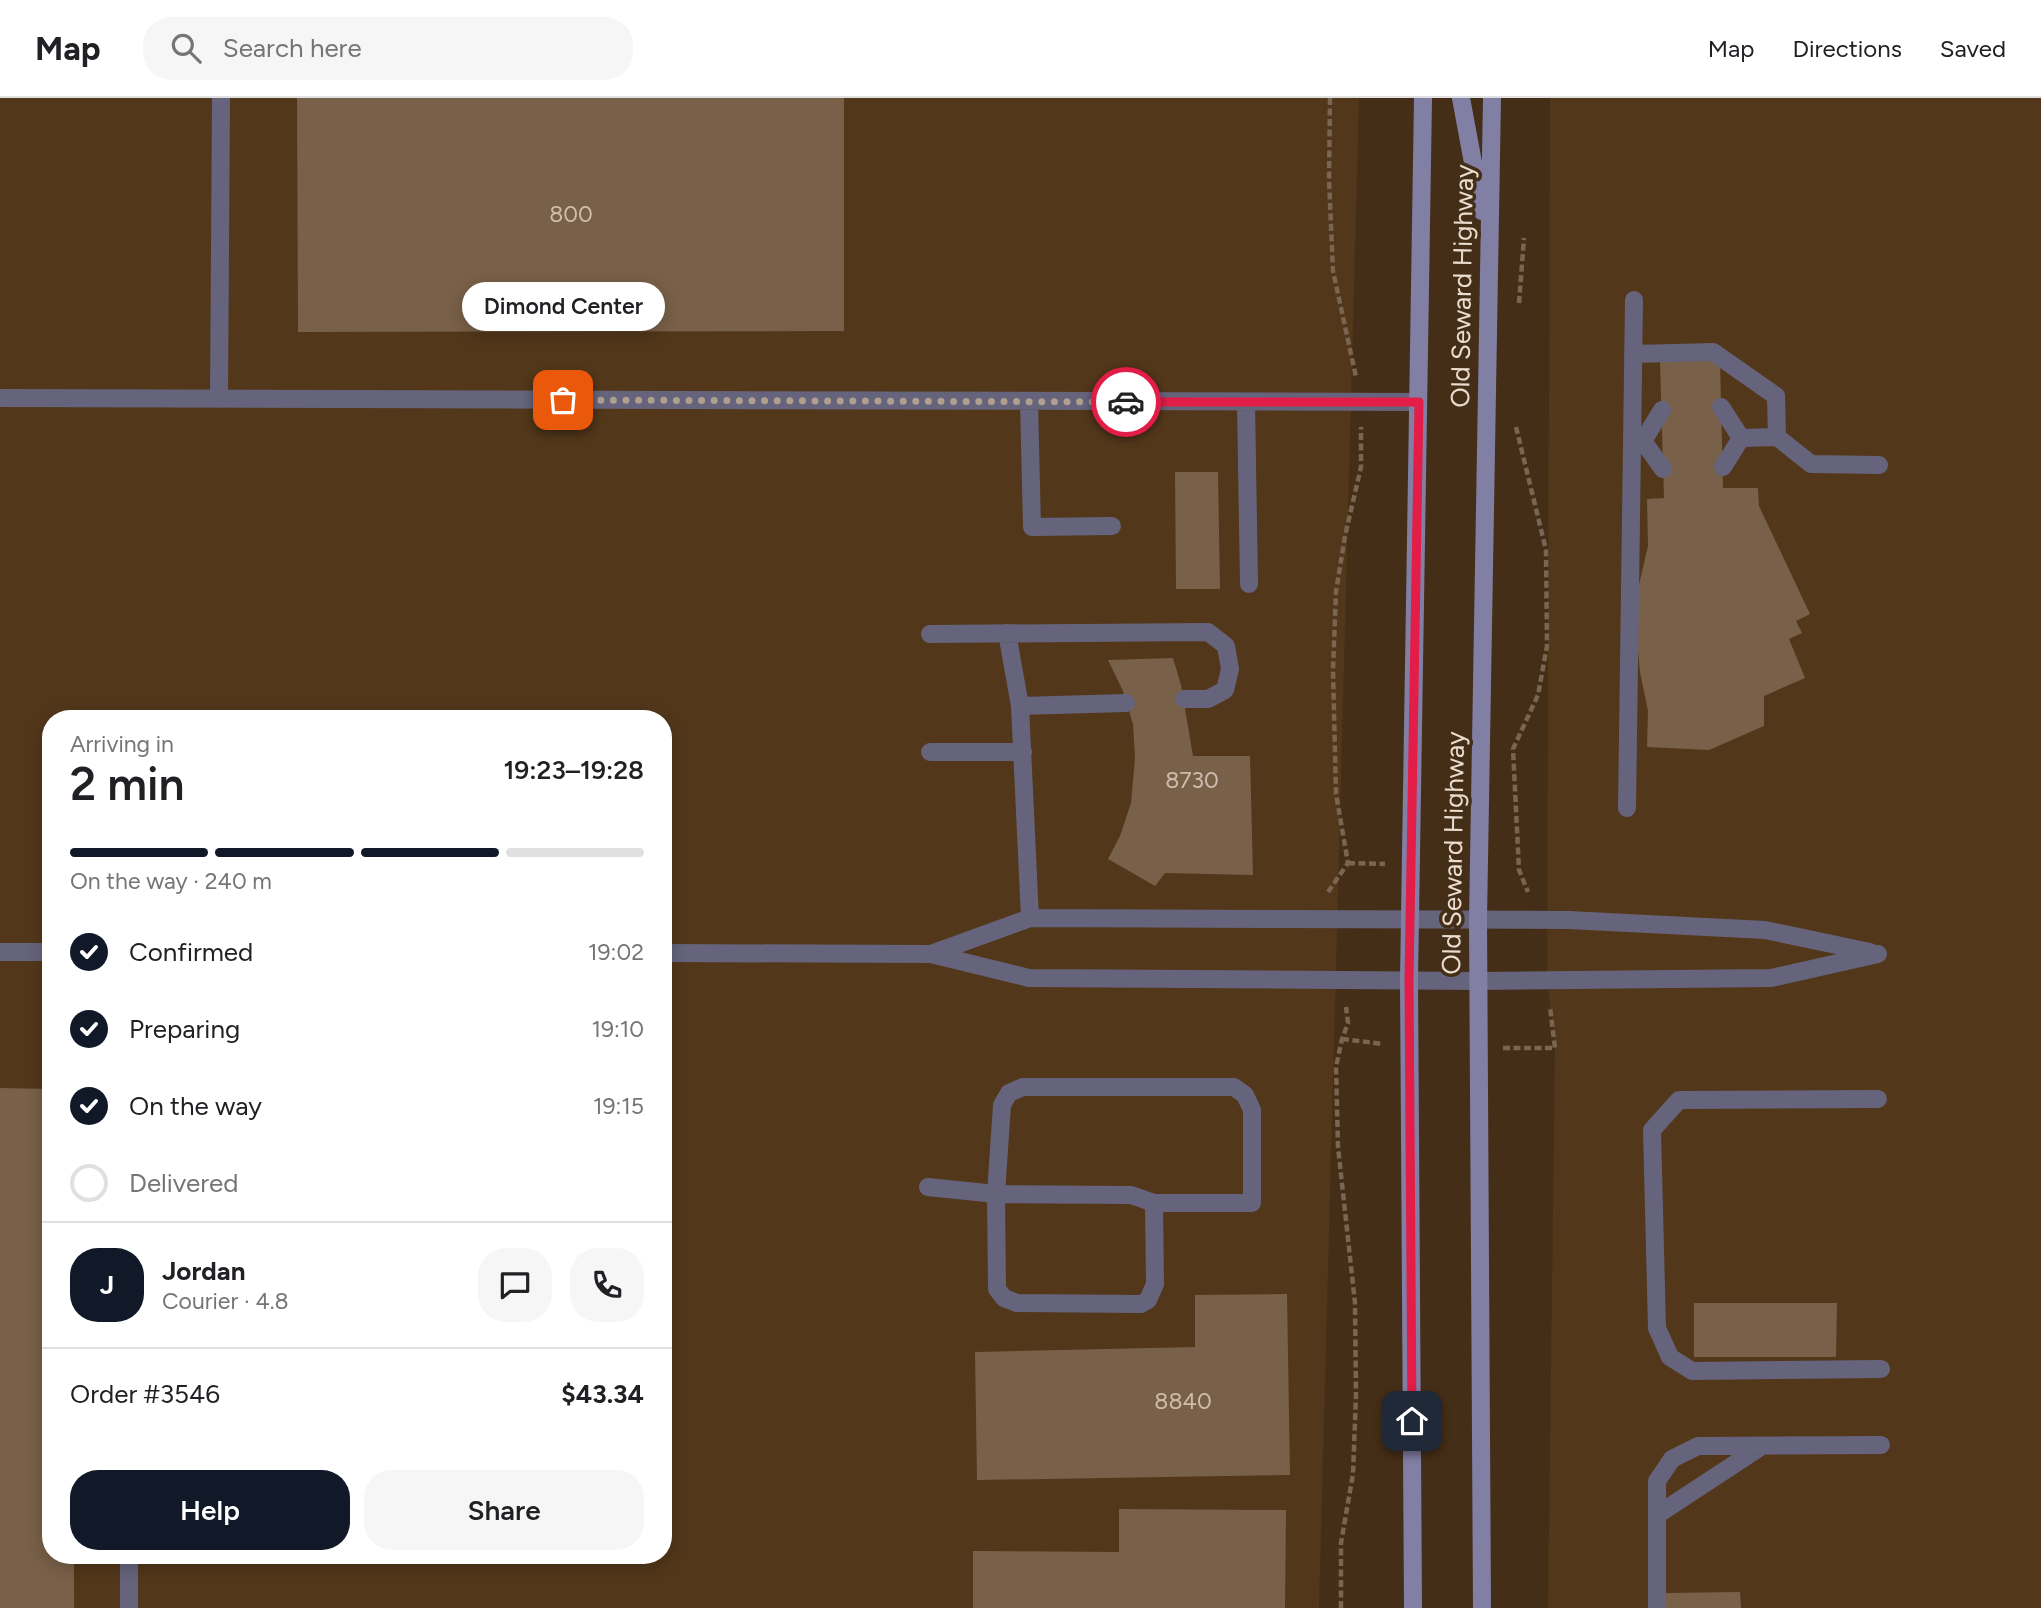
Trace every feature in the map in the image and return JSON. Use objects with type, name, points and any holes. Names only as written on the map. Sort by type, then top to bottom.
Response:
[{"type":"main road","name":"Old Seward Highway","points":[[1413,1608],[1409,979],[1423,98]]},
{"type":"main road","points":[[1461,98],[1489,252]]},
{"type":"main road","name":"Old Seward Highway","points":[[1482,1608],[1478,919],[1492,98]]},
{"type":"lane","points":[[219,399],[221,98]]},
{"type":"lane","points":[[1627,808],[1637,441],[1633,354],[1634,300]]},
{"type":"lane","points":[[1633,354],[1713,352],[1776,396],[1777,437]]},
{"type":"lane","points":[[0,398],[1419,402]]},
{"type":"lane","points":[[1029,401],[1032,527],[1112,526]]},
{"type":"lane","points":[[1246,402],[1249,584]]},
{"type":"lane","points":[[1721,407],[1741,438]]},
{"type":"lane","points":[[1637,441],[1662,410]]},
{"type":"lane","points":[[1741,438],[1777,437],[1811,464],[1879,465]]},
{"type":"lane","points":[[1723,467],[1741,438]]},
{"type":"lane","points":[[1637,441],[1663,468]]},
{"type":"lane","points":[[930,634],[1208,632],[1226,646],[1230,668],[1225,690],[1208,699],[1184,699]]},
{"type":"lane","points":[[1007,634],[1020,706],[1030,918]]},
{"type":"lane","points":[[1020,706],[1126,702]]},
{"type":"lane","points":[[930,752],[1023,752]]},
{"type":"lane","points":[[672,953],[931,954],[1029,978],[1478,981],[1771,978],[1878,954],[1765,930],[1539,919],[1030,918],[931,954]]},
{"type":"lane","points":[[0,952],[42,952]]},
{"type":"lane","points":[[928,1187],[996,1194],[1131,1195],[1154,1203],[1252,1203],[1252,1110],[1245,1095],[1234,1087],[1023,1087],[1009,1093],[1002,1105],[996,1194],[998,1289],[1004,1298],[1017,1303],[1141,1304],[1148,1300],[1155,1284],[1154,1203]]},
{"type":"lane","points":[[1878,1099],[1679,1100],[1652,1130],[1657,1328],[1670,1357],[1692,1371],[1881,1369]]},
{"type":"lane","points":[[1657,1608],[1657,1481],[1672,1459],[1698,1446],[1881,1445]]},
{"type":"lane","points":[[1657,1515],[1762,1446]]},
{"type":"lane","points":[[128,1564],[129,1608]]},
{"type":"path","points":[[1330,98],[1329,180],[1333,271],[1357,379]]},
{"type":"path","points":[[1518,314],[1524,238]]},
{"type":"path","points":[[1516,416],[1516,427],[1546,550],[1547,646],[1538,695],[1513,749],[1519,870],[1539,919]]},
{"type":"path","points":[[1327,893],[1348,863],[1336,794],[1336,592],[1345,536],[1361,467]]},
{"type":"path","points":[[1341,1608],[1341,1543],[1353,1474],[1356,1395],[1355,1303],[1338,1147],[1336,1068],[1348,1023]]},
{"type":"path","points":[[1342,1039],[1410,1047]]},
{"type":"path","points":[[1479,1048],[1555,1048]]},
{"type":"shaded area","points":[[0,98],[1359,98],[1319,1608],[0,1608]]},
{"type":"shaded area","points":[[1550,98],[2041,98],[2041,1608],[1548,1608],[1555,1048],[1547,979]]},
{"type":"building","points":[[297,98],[844,98],[844,331],[298,332]]},
{"type":"building","points":[[1720,360],[1723,488],[1758,488],[1759,506],[1810,614],[1796,621],[1802,633],[1789,639],[1805,678],[1764,696],[1764,726],[1709,750],[1647,747],[1648,711],[1640,672],[1636,630],[1637,593],[1648,546],[1647,499],[1664,498],[1660,362]]},
{"type":"building","points":[[1175,472],[1218,472],[1220,589],[1176,589]]},
{"type":"building","points":[[1173,658],[1181,685],[1193,756],[1250,756],[1253,875],[1165,873],[1155,886],[1108,859],[1120,836],[1131,803],[1135,758],[1133,724],[1123,691],[1108,660]]},
{"type":"building","points":[[0,1088],[42,1089],[42,1564],[74,1564],[74,1608],[0,1608]]},
{"type":"building","points":[[1287,1294],[1290,1475],[977,1480],[975,1352],[1195,1347],[1195,1295]]},
{"type":"building","points":[[1694,1303],[1837,1303],[1836,1357],[1694,1357]]},
{"type":"building","points":[[1119,1509],[1286,1510],[1285,1608],[973,1608],[973,1551],[1119,1552]]},
{"type":"building","points":[[1740,1592],[1741,1608],[1665,1608],[1665,1593]]},
{"type":"way so far","points":[[563,400],[1126,402]]},
{"type":"place","name":"Dimond Center","points":[[563,400]]},
{"type":"route","points":[[1126,402],[1419,402],[1409,979],[1412,1421]]}]
